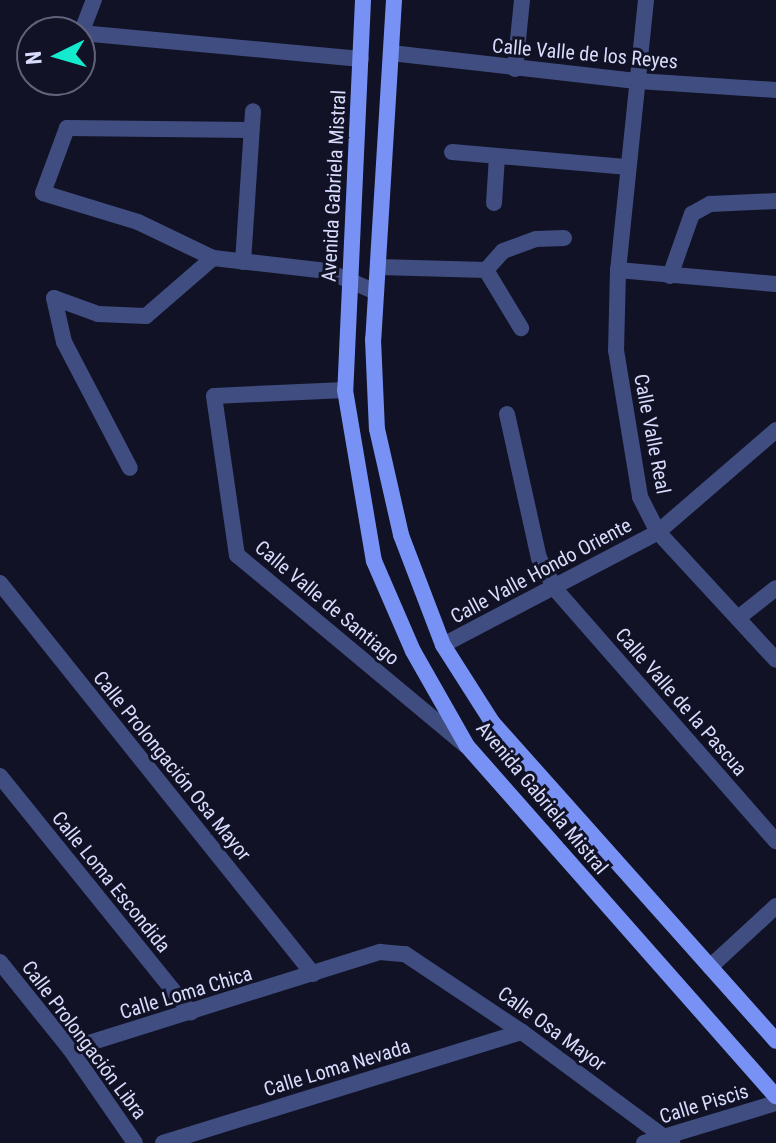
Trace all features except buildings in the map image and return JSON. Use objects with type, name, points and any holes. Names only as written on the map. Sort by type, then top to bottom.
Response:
[{"type":"main road","name":"Avenida Gabriela Mistral","points":[[363,0],[345,390],[374,561],[413,651],[467,746],[776,1096]]},
{"type":"main road","name":"Avenida Gabriela Mistral","points":[[394,0],[376,292],[377,429],[401,535],[443,645],[492,722],[776,1041]]},
{"type":"street","points":[[515,69],[522,0]]},
{"type":"street","name":"Calle Valle Real","points":[[646,0],[618,270],[616,350],[640,497],[658,532],[776,660]]},
{"type":"street","points":[[96,36],[361,59]]},
{"type":"street","name":"Calle Valle de los Reyes","points":[[391,53],[638,81],[776,90]]},
{"type":"street","points":[[243,262],[253,111]]},
{"type":"street","points":[[250,130],[67,128],[43,193],[138,222],[213,258],[349,278],[376,292]]},
{"type":"street","points":[[452,152],[628,167]]},
{"type":"street","points":[[494,203],[497,156]]},
{"type":"street","points":[[670,276],[692,214],[710,204],[776,201]]},
{"type":"street","points":[[379,267],[486,270],[503,251],[536,239],[564,238]]},
{"type":"street","points":[[130,468],[64,342],[54,298],[98,314],[146,316],[213,258]]},
{"type":"street","points":[[486,270],[521,328]]},
{"type":"street","points":[[618,270],[776,284]]},
{"type":"street","name":"Calle Valle de Santiago","points":[[345,390],[214,396],[237,555],[467,746]]},
{"type":"street","name":"Calle Valle de la Pascua","points":[[507,414],[539,558],[556,590],[776,841]]},
{"type":"street","name":"Calle Valle Hondo Oriente","points":[[443,645],[556,590],[658,532],[776,430]]},
{"type":"street","name":"Calle Prolongación Osa Mayor","points":[[0,583],[313,974]]},
{"type":"street","points":[[738,618],[776,588]]},
{"type":"street","name":"Calle Loma Escondida","points":[[0,776],[191,1013]]},
{"type":"street","points":[[710,967],[776,906]]},
{"type":"street","name":"Calle Loma Chica","points":[[70,1049],[380,952],[405,954]]},
{"type":"street","name":"Calle Osa Mayor","points":[[405,954],[522,1032],[668,1140]]},
{"type":"street","name":"Calle Prolongación Libra","points":[[0,962],[70,1049],[135,1143]]},
{"type":"street","name":"Calle Loma Nevada","points":[[163,1143],[522,1032]]},
{"type":"street","name":"Calle Piscis","points":[[644,1143],[668,1140],[776,1103]]}]
